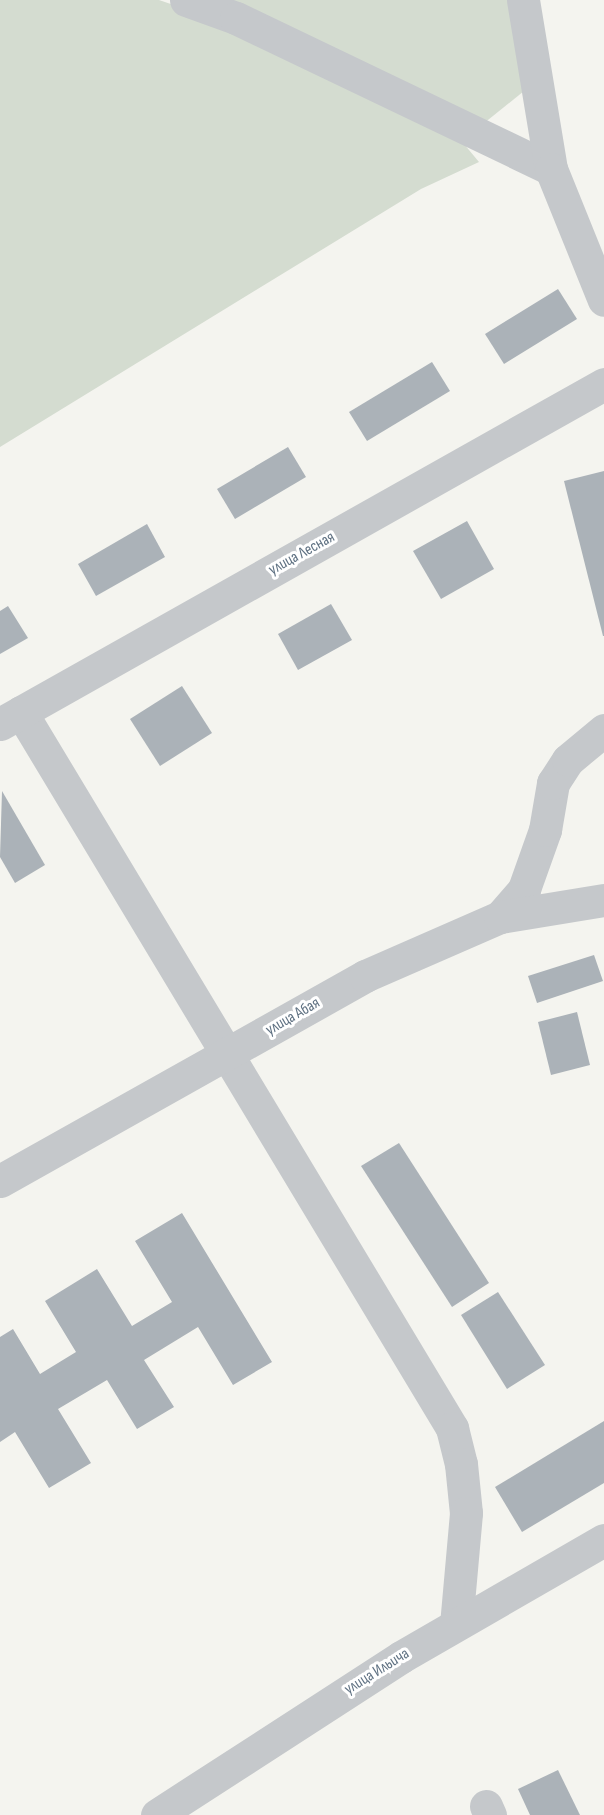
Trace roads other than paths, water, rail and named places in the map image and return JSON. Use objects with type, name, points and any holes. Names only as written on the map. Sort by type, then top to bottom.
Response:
[{"type":"street","points":[[186,0],[236,18],[550,169]]},
{"type":"street","points":[[523,0],[550,169],[604,300]]},
{"type":"street","name":"улица Лесная","points":[[10,718],[604,384]]},
{"type":"street","points":[[10,718],[228,1054],[452,1428],[461,1464],[466,1513],[456,1625]]},
{"type":"street","points":[[500,917],[524,889],[545,830],[553,783],[568,759],[604,730]]},
{"type":"street","name":"улица Абая","points":[[0,1181],[365,976],[500,917],[604,900]]},
{"type":"street","name":"улица Ильича","points":[[157,1815],[456,1625],[604,1540]]}]
